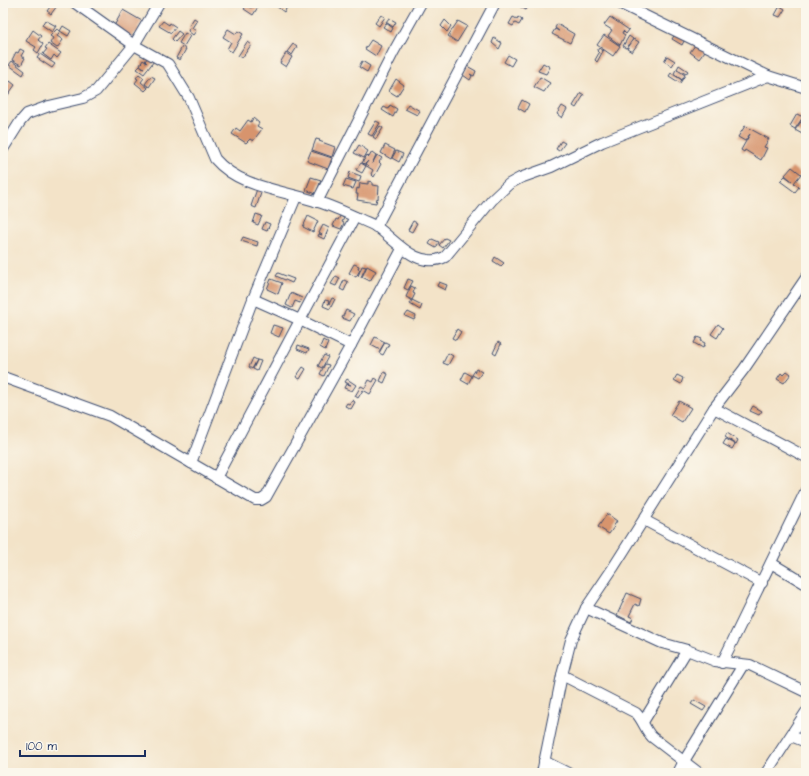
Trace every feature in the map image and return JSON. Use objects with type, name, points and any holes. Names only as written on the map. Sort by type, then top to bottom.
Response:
[{"type":"street","points":[[75,3],[134,45],[164,61],[171,68],[189,98],[215,159],[221,166],[242,179],[317,202],[355,217],[376,227],[402,249],[416,257],[428,260],[439,260],[445,257],[492,200],[509,184],[520,178],[551,167],[602,142],[768,76]]},
{"type":"street","points":[[3,149],[20,122],[27,114],[49,106],[83,98],[96,91],[134,45],[158,3]]},
{"type":"street","points":[[317,202],[394,51],[421,3]]},
{"type":"street","points":[[376,227],[495,3]]},
{"type":"street","points":[[622,4],[768,76],[806,88]]},
{"type":"street","points":[[191,463],[253,299],[296,196]]},
{"type":"street","points":[[216,478],[355,217]]},
{"type":"street","points":[[3,377],[110,416],[255,500],[261,500],[266,496],[351,345],[402,249]]},
{"type":"street","points":[[542,773],[562,675],[571,640],[586,608],[644,520],[714,408],[744,369],[806,278]]},
{"type":"street","points":[[253,299],[351,345]]},
{"type":"street","points":[[714,408],[806,457]]},
{"type":"street","points":[[722,663],[772,563],[806,490]]},
{"type":"street","points":[[644,520],[762,583]]},
{"type":"street","points":[[772,563],[806,584]]},
{"type":"street","points":[[586,608],[662,643],[687,650],[722,663],[758,668],[806,692]]},
{"type":"street","points":[[643,722],[687,650]]},
{"type":"street","points":[[678,773],[743,665]]},
{"type":"street","points":[[562,675],[636,713],[652,737],[698,773]]},
{"type":"street","points":[[766,773],[806,712]]},
{"type":"street","points":[[791,736],[806,742]]},
{"type":"street","points":[[544,761],[568,773]]},
{"type":"building","points":[[53,3],[57,6],[51,14],[47,11]]},
{"type":"building","points":[[272,3],[290,3],[284,12]]},
{"type":"building","points":[[514,3],[530,3],[526,10]]},
{"type":"building","points":[[254,4],[258,7],[253,15],[244,9],[247,5],[251,8]]},
{"type":"building","points":[[780,6],[785,9],[780,17],[775,15]]},
{"type":"building","points":[[123,10],[142,21],[138,28],[140,29],[138,33],[136,32],[132,37],[114,26]]},
{"type":"building","points":[[381,15],[385,17],[379,26],[375,23]]},
{"type":"building","points":[[513,17],[517,19],[518,17],[522,20],[519,25],[515,23],[513,26],[509,24]]},
{"type":"building","points":[[610,17],[629,30],[626,34],[623,31],[622,33],[625,35],[620,45],[608,36],[612,30],[604,25]]},
{"type":"building","points":[[194,18],[197,20],[192,28],[196,31],[193,35],[188,31]]},
{"type":"building","points":[[389,18],[396,22],[393,27],[386,22]]},
{"type":"building","points":[[45,20],[56,26],[52,32],[42,25]]},
{"type":"building","points":[[445,20],[451,26],[447,32],[441,26]]},
{"type":"building","points":[[163,21],[176,27],[171,33],[159,26]]},
{"type":"building","points":[[458,21],[467,26],[457,42],[448,36]]},
{"type":"building","points":[[386,23],[393,28],[391,32],[383,27]]},
{"type":"building","points":[[557,24],[574,34],[570,43],[552,34],[555,29],[559,31],[555,28]]},
{"type":"building","points":[[63,26],[71,31],[68,36],[60,31]]},
{"type":"building","points":[[57,29],[60,31],[57,36],[63,40],[57,48],[50,43],[53,38],[50,36]]},
{"type":"building","points":[[228,29],[236,34],[238,31],[243,34],[232,52],[227,49],[231,42],[223,37]]},
{"type":"building","points":[[33,30],[41,36],[38,40],[43,44],[38,53],[34,50],[36,47],[26,41]]},
{"type":"building","points":[[178,31],[182,34],[175,42],[172,39]]},
{"type":"building","points":[[677,31],[686,37],[682,45],[672,39]]},
{"type":"building","points":[[185,33],[190,36],[184,46],[179,43]]},
{"type":"building","points":[[604,35],[620,46],[613,56],[597,45]]},
{"type":"building","points":[[629,36],[633,39],[627,48],[623,46]]},
{"type":"building","points":[[494,38],[502,43],[499,49],[492,43]]},
{"type":"building","points":[[634,39],[639,42],[632,52],[627,49]]},
{"type":"building","points":[[371,40],[381,46],[376,56],[365,49]]},
{"type":"building","points":[[247,42],[251,45],[242,58],[238,56]]},
{"type":"building","points":[[48,44],[61,53],[57,58],[54,55],[51,60],[43,54],[47,49],[45,48]]},
{"type":"building","points":[[293,44],[297,47],[292,55],[287,52]]},
{"type":"building","points":[[696,44],[705,51],[699,59],[690,52]]},
{"type":"building","points":[[182,47],[186,49],[180,60],[176,58]]},
{"type":"building","points":[[599,48],[603,51],[597,62],[595,60],[599,53],[597,51]]},
{"type":"building","points":[[20,49],[24,51],[21,56],[25,58],[21,65],[12,60],[16,52],[18,53]]},
{"type":"building","points":[[286,53],[292,57],[286,67],[280,63]]},
{"type":"building","points":[[40,54],[55,64],[52,68],[37,58]]},
{"type":"building","points":[[508,55],[515,59],[511,66],[504,62]]},
{"type":"building","points":[[667,56],[675,61],[672,66],[664,61]]},
{"type":"building","points":[[148,57],[154,61],[144,74],[137,69],[140,66],[144,68],[140,65],[143,60],[147,63],[145,61]]},
{"type":"building","points":[[12,61],[25,71],[23,75],[9,65]]},
{"type":"building","points":[[362,61],[370,66],[367,72],[359,67]]},
{"type":"building","points":[[543,63],[550,67],[546,74],[538,71]]},
{"type":"building","points":[[679,65],[688,71],[686,74],[677,69]]},
{"type":"building","points":[[467,66],[476,71],[474,76],[470,74],[472,76],[470,80],[463,75]]},
{"type":"building","points":[[676,69],[685,75],[682,80],[674,74]]},
{"type":"building","points":[[671,73],[682,80],[680,83],[669,76]]},
{"type":"building","points":[[139,74],[144,78],[141,82],[148,88],[145,91],[135,83]]},
{"type":"building","points":[[151,76],[155,78],[149,87],[145,84]]},
{"type":"building","points":[[540,77],[550,83],[544,92],[534,87]]},
{"type":"building","points":[[396,79],[404,85],[397,96],[389,91]]},
{"type":"building","points":[[10,81],[15,85],[8,95],[3,91]]},
{"type":"building","points":[[581,93],[584,95],[576,108],[573,106]]},
{"type":"building","points":[[522,100],[529,104],[525,112],[518,108]]},
{"type":"building","points":[[408,104],[420,111],[417,115],[405,109]]},
{"type":"building","points":[[390,105],[397,109],[393,117],[382,110],[384,107],[388,109]]},
{"type":"building","points":[[562,106],[567,109],[562,118],[557,114]]},
{"type":"building","points":[[797,114],[803,117],[795,129],[790,126]]},
{"type":"building","points":[[806,115],[806,131],[804,135],[795,130]]},
{"type":"building","points":[[253,118],[259,123],[257,126],[262,129],[253,141],[250,139],[246,143],[232,134],[236,128],[240,131],[248,120],[251,122]]},
{"type":"building","points":[[376,121],[380,123],[372,136],[368,134]]},
{"type":"building","points":[[380,126],[383,128],[376,139],[373,137]]},
{"type":"building","points":[[745,126],[769,139],[764,147],[767,148],[761,160],[745,150],[744,152],[741,150],[750,134],[745,141],[738,137]]},
{"type":"building","points":[[316,139],[335,147],[332,157],[312,150]]},
{"type":"building","points":[[561,141],[565,143],[559,151],[556,149]]},
{"type":"building","points":[[359,145],[368,151],[364,158],[354,153]]},
{"type":"building","points":[[385,145],[395,150],[391,159],[381,153]]},
{"type":"building","points":[[311,151],[332,158],[328,169],[307,161]]},
{"type":"building","points":[[396,151],[403,154],[399,162],[392,158]]},
{"type":"building","points":[[372,152],[376,155],[372,164],[377,155],[382,158],[379,162],[381,164],[374,177],[371,174],[373,170],[365,165],[368,161],[365,164],[362,163],[367,155],[369,157]]},
{"type":"building","points":[[361,163],[366,166],[362,173],[356,170]]},
{"type":"building","points":[[792,167],[801,174],[794,183],[799,187],[795,192],[780,181],[785,176],[792,181],[785,175]]},
{"type":"building","points":[[350,172],[361,176],[359,182],[348,178]]},
{"type":"building","points":[[311,177],[321,180],[316,194],[306,190]]},
{"type":"building","points":[[346,179],[356,182],[353,189],[343,186]]},
{"type":"building","points":[[368,181],[372,182],[372,185],[379,186],[378,199],[377,198],[376,203],[357,200],[357,188],[359,189],[360,183],[368,184]]},
{"type":"building","points":[[257,189],[262,190],[256,208],[251,206]]},
{"type":"building","points":[[256,214],[262,216],[258,225],[253,223]]},
{"type":"building","points":[[308,216],[318,221],[313,232],[303,227]]},
{"type":"building","points":[[340,216],[344,218],[342,222],[344,223],[341,229],[333,226],[336,219],[338,220]]},
{"type":"building","points":[[413,221],[417,223],[412,232],[408,230]]},
{"type":"building","points":[[265,222],[270,224],[267,231],[262,229]]},
{"type":"building","points":[[323,225],[329,228],[324,239],[318,236],[319,234],[322,235],[319,233]]},
{"type":"building","points":[[243,237],[258,242],[257,246],[241,241]]},
{"type":"building","points":[[445,238],[449,240],[443,248],[439,245]]},
{"type":"building","points":[[432,239],[439,242],[436,248],[429,244]]},
{"type":"building","points":[[495,257],[504,263],[501,266],[493,261]]},
{"type":"building","points":[[354,264],[359,266],[358,269],[360,270],[356,277],[349,273]]},
{"type":"building","points":[[362,266],[366,267],[361,277],[358,276]]},
{"type":"building","points":[[367,266],[376,271],[370,281],[362,277]]},
{"type":"building","points":[[278,273],[294,279],[292,283],[276,276]]},
{"type":"building","points":[[336,276],[340,278],[336,286],[331,284]]},
{"type":"building","points":[[271,279],[282,283],[278,294],[267,289]]},
{"type":"building","points":[[408,279],[413,281],[408,290],[404,288]]},
{"type":"building","points":[[344,280],[348,282],[344,291],[340,289]]},
{"type":"building","points":[[439,282],[447,285],[445,290],[437,286]]},
{"type":"building","points":[[411,286],[415,288],[413,293],[415,294],[412,300],[406,297]]},
{"type":"building","points":[[291,293],[302,298],[300,303],[295,301],[292,308],[286,305]]},
{"type":"building","points":[[332,298],[335,299],[330,309],[323,306],[325,300],[329,301],[329,304]]},
{"type":"building","points":[[412,300],[422,305],[420,310],[410,304]]},
{"type":"building","points":[[346,310],[354,314],[350,321],[342,318]]},
{"type":"building","points":[[408,312],[416,316],[414,320],[405,316]]},
{"type":"building","points":[[718,324],[723,328],[717,338],[711,334]]},
{"type":"building","points":[[273,325],[283,328],[279,337],[270,333]]},
{"type":"building","points":[[457,329],[461,332],[456,340],[452,338]]},
{"type":"building","points":[[375,337],[385,342],[380,350],[371,345]]},
{"type":"building","points":[[697,337],[702,339],[701,341],[705,343],[703,348],[694,343]]},
{"type":"building","points":[[323,340],[328,343],[325,350],[320,347]]},
{"type":"building","points":[[385,342],[389,344],[383,355],[379,353]]},
{"type":"building","points":[[498,342],[501,344],[496,355],[493,353]]},
{"type":"building","points":[[298,345],[309,349],[307,353],[297,349]]},
{"type":"building","points":[[448,353],[453,356],[448,365],[443,363]]},
{"type":"building","points":[[324,355],[328,357],[322,368],[318,366]]},
{"type":"building","points":[[253,358],[257,360],[252,369],[249,367]]},
{"type":"building","points":[[257,360],[261,361],[257,371],[253,369]]},
{"type":"building","points":[[325,364],[329,365],[324,376],[320,374]]},
{"type":"building","points":[[303,367],[306,369],[300,379],[296,377]]},
{"type":"building","points":[[476,369],[482,372],[478,378],[472,375]]},
{"type":"building","points":[[787,371],[791,374],[784,383],[777,379],[781,373],[783,375]]},
{"type":"building","points":[[384,372],[388,374],[384,383],[380,381]]},
{"type":"building","points":[[465,372],[472,376],[468,384],[461,380]]},
{"type":"building","points":[[677,375],[683,378],[681,384],[674,380]]},
{"type":"building","points":[[375,378],[378,380],[370,394],[363,390],[358,398],[355,396],[361,386],[365,388],[369,380],[373,382]]},
{"type":"building","points":[[347,379],[356,385],[352,391],[344,388],[346,384],[351,385],[345,382]]},
{"type":"building","points":[[352,400],[355,402],[351,409],[345,406],[347,403],[349,404]]},
{"type":"building","points":[[679,401],[691,408],[682,422],[670,415]]},
{"type":"building","points":[[753,406],[762,411],[759,415],[750,411]]},
{"type":"building","points":[[727,433],[738,440],[736,444],[725,437]]},
{"type":"building","points":[[726,439],[735,444],[732,449],[723,444]]},
{"type":"building","points":[[607,514],[617,521],[609,534],[598,527]]},
{"type":"building","points":[[627,593],[641,599],[639,606],[635,604],[629,616],[633,618],[631,622],[617,615]]},
{"type":"building","points":[[694,700],[706,707],[703,711],[691,704]]}]
